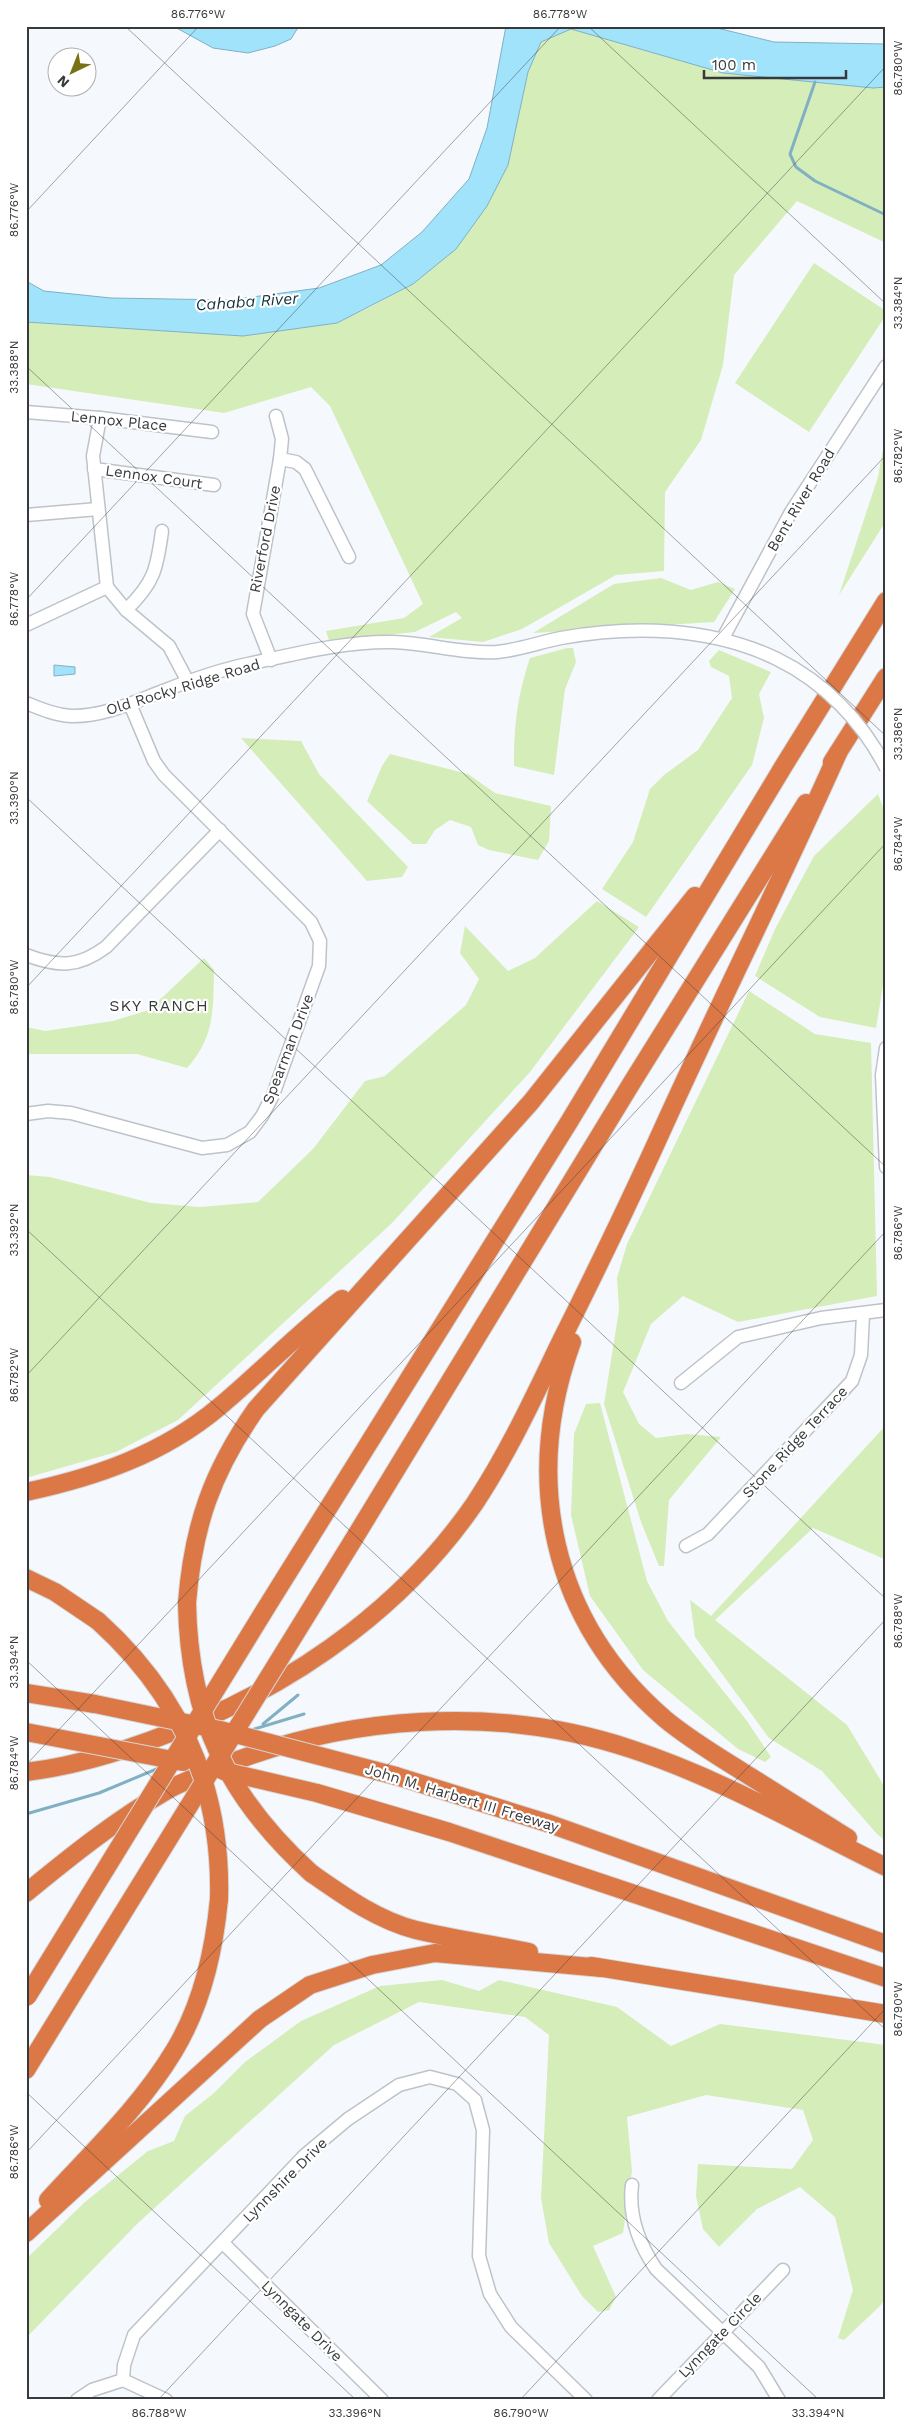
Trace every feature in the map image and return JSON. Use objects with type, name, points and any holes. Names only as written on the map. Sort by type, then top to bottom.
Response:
[{"type":"highway","points":[[27,1997],[266,1608],[554,1146],[886,601]]},
{"type":"highway","points":[[26,2070],[352,1542],[734,916],[886,677]]},
{"type":"highway","points":[[26,1772],[95,1758],[156,1739],[229,1708],[295,1672],[350,1634],[385,1604],[432,1558],[488,1483],[514,1439],[600,1264],[757,924],[796,848],[838,754]]},
{"type":"highway","points":[[745,830],[640,966],[531,1102],[256,1409],[238,1435],[218,1471],[205,1504],[190,1563],[187,1602],[192,1670],[199,1703],[212,1739],[250,1809],[272,1835],[311,1873],[352,1902],[381,1917],[415,1930],[602,1968],[886,2014]]},
{"type":"highway","points":[[600,1264],[555,1394],[548,1448],[551,1522],[566,1578],[580,1610],[611,1661],[631,1686],[665,1719],[705,1748],[886,1861]]},
{"type":"highway","points":[[26,1492],[102,1473],[145,1455],[185,1431],[218,1408],[326,1311],[380,1269]]},
{"type":"highway","points":[[26,1578],[55,1592],[98,1621],[132,1654],[149,1675],[182,1725],[204,1781],[216,1830],[220,1874],[213,1948],[197,2002],[174,2052],[149,2087],[26,2224]]},
{"type":"highway","name":"John M. Harbert III Freeway","points":[[26,1693],[95,1704],[220,1730],[396,1776],[547,1823],[886,1944]]},
{"type":"highway","points":[[26,1893],[81,1847],[167,1790],[254,1753],[335,1732],[421,1722],[460,1721],[514,1725],[565,1732],[630,1748],[684,1768],[736,1792],[886,1867]]},
{"type":"highway","points":[[26,1732],[154,1755],[317,1794],[449,1832],[886,1978]]},
{"type":"highway","points":[[26,2233],[260,2019],[310,1985],[372,1966],[435,1953],[602,1968]]},
{"type":"street","name":"Bent River Road","points":[[723,638],[791,512],[886,366]]},
{"type":"street","name":"Lennox Place","points":[[26,412],[100,418],[212,432]]},
{"type":"street","name":"Riverford Drive","points":[[271,660],[253,614],[280,459],[282,440],[276,416]]},
{"type":"street","points":[[100,418],[93,456],[107,587],[126,610],[170,646],[188,682]]},
{"type":"street","points":[[280,459],[296,462],[305,469],[348,556]]},
{"type":"street","name":"Lennox Court","points":[[94,469],[214,485]]},
{"type":"street","points":[[26,515],[98,509]]},
{"type":"street","points":[[126,610],[141,595],[152,579],[162,531]]},
{"type":"street","points":[[26,625],[107,587]]},
{"type":"street","name":"Old Rocky Ridge Road","points":[[26,703],[48,712],[69,716],[99,713],[247,664],[347,646],[384,642],[496,652],[563,638],[612,633],[674,632],[723,638],[777,659],[814,681],[839,704],[865,734],[886,768]]},
{"type":"street","name":"Spearman Drive","points":[[26,1114],[48,1111],[71,1113],[202,1148],[228,1144],[238,1140],[250,1132],[273,1095],[319,966],[320,941],[312,922],[177,789],[154,761],[130,704]]},
{"type":"street","points":[[26,955],[59,964],[81,961],[94,955],[106,947],[220,830]]},
{"type":"street","points":[[886,1048],[882,1075],[886,1166]]},
{"type":"street","points":[[681,1383],[738,1337],[822,1318],[886,1310]]},
{"type":"street","name":"Stone Ridge Terrace","points":[[686,1546],[708,1534],[852,1381],[860,1355],[863,1314]]},
{"type":"street","name":"Lynnshire Drive","points":[[123,2380],[124,2365],[134,2335],[305,2156],[348,2119],[399,2085],[430,2077],[457,2084],[474,2100],[483,2130],[479,2256],[490,2294],[511,2327],[586,2400]]},
{"type":"street","points":[[632,2186],[632,2212],[635,2231],[644,2251],[656,2270],[759,2367],[779,2400]]},
{"type":"street","name":"Lynngate Drive","points":[[223,2243],[382,2400]]},
{"type":"street","name":"Lynngate Circle","points":[[658,2400],[783,2270]]},
{"type":"street","points":[[77,2400],[92,2390],[123,2380],[166,2400]]},
{"type":"green space","points":[[571,29],[723,73],[873,88],[886,87],[886,243],[797,201],[734,275],[723,365],[701,440],[665,492],[664,571],[616,575],[522,629],[483,642],[429,637],[462,618],[456,612],[415,632],[329,641],[326,631],[404,618],[423,604],[330,406],[311,387],[224,413],[26,384],[26,322],[243,336],[337,323],[413,284],[528,72],[541,42]]},
{"type":"green space","points":[[814,263],[886,311],[886,315],[809,432],[735,383]]},
{"type":"green space","points":[[886,432],[886,521],[839,595],[878,477]]},
{"type":"green space","points":[[661,578],[691,590],[718,582],[735,589],[714,622],[533,633],[614,584]]},
{"type":"green space","points":[[573,648],[576,662],[565,689],[554,775],[514,766],[517,712],[530,658]]},
{"type":"green space","points":[[719,650],[771,672],[759,694],[764,718],[752,765],[646,917],[602,889],[633,842],[650,789],[664,775],[698,750],[732,698],[729,676],[711,667],[709,661]]},
{"type":"green space","points":[[241,738],[301,741],[319,774],[408,867],[402,877],[367,881]]},
{"type":"green space","points":[[390,754],[468,774],[495,793],[551,806],[549,841],[538,860],[489,850],[478,845],[471,827],[450,820],[435,830],[426,844],[413,844],[367,801],[382,766]]},
{"type":"green space","points":[[878,794],[886,815],[886,967],[876,1028],[820,1017],[755,976],[775,929],[814,856]]},
{"type":"green space","points":[[597,901],[639,927],[530,1072],[392,1223],[178,1420],[116,1452],[26,1478],[26,1175],[50,1177],[151,1203],[200,1207],[258,1202],[313,1149],[365,1081],[385,1076],[466,1005],[479,979],[460,953],[465,926],[508,971],[535,958]]},
{"type":"green space","points":[[204,958],[214,970],[211,1022],[203,1045],[187,1068],[137,1054],[26,1054],[26,1027],[45,1031],[113,1021],[149,1010]]},
{"type":"green space","points":[[749,991],[815,1034],[871,1043],[877,1296],[738,1322],[683,1296],[651,1324],[623,1392],[639,1424],[656,1438],[687,1434],[721,1437],[669,1500],[664,1566],[659,1566],[641,1522],[604,1404],[619,1310],[617,1278],[627,1244]]},
{"type":"green space","points":[[600,1403],[647,1581],[668,1621],[747,1721],[771,1757],[765,1762],[738,1749],[643,1670],[590,1596],[571,1515],[574,1434],[586,1404]]},
{"type":"green space","points":[[886,1425],[886,1557],[882,1558],[813,1528],[715,1620],[847,1725],[886,1789],[886,1841],[877,1834],[822,1771],[769,1738],[695,1637],[690,1600],[711,1616]]},
{"type":"green space","points":[[442,1980],[479,1991],[499,1980],[617,2007],[671,2046],[720,2024],[886,2045],[886,2296],[881,2305],[844,2340],[838,2338],[853,2290],[835,2217],[800,2187],[757,2209],[719,2247],[703,2229],[696,2196],[698,2164],[792,2169],[813,2140],[803,2110],[706,2095],[627,2117],[632,2171],[623,2233],[593,2246],[616,2297],[609,2310],[598,2312],[582,2296],[549,2243],[541,2198],[549,2035],[525,2017],[419,2002],[334,2045],[138,2223],[26,2338],[26,2259],[85,2202],[148,2151],[174,2141],[185,2116],[214,2093],[245,2062],[301,2021],[380,1986]]},
{"type":"water","points":[[173,26],[299,26],[291,39],[275,46],[248,53],[213,48]]},
{"type":"water","name":"Cahaba River","points":[[506,26],[709,26],[774,42],[886,44],[886,87],[873,88],[723,73],[571,29],[541,42],[528,72],[508,165],[487,206],[456,249],[413,284],[337,323],[243,336],[26,322],[26,281],[44,291],[111,298],[230,300],[319,288],[381,265],[422,232],[469,179],[487,128]]},
{"type":"water","points":[[54,665],[75,667],[75,674],[54,676]]},
{"type":"waterway","points":[[815,82],[790,154],[796,167],[815,181],[886,215]]},
{"type":"waterway","points":[[263,1724],[298,1695]]},
{"type":"waterway","points":[[248,1731],[304,1714]]},
{"type":"waterway","points":[[26,1814],[99,1793],[159,1768]]},
{"type":"district","name":"SKY RANCH","points":[[159,1005]]}]
